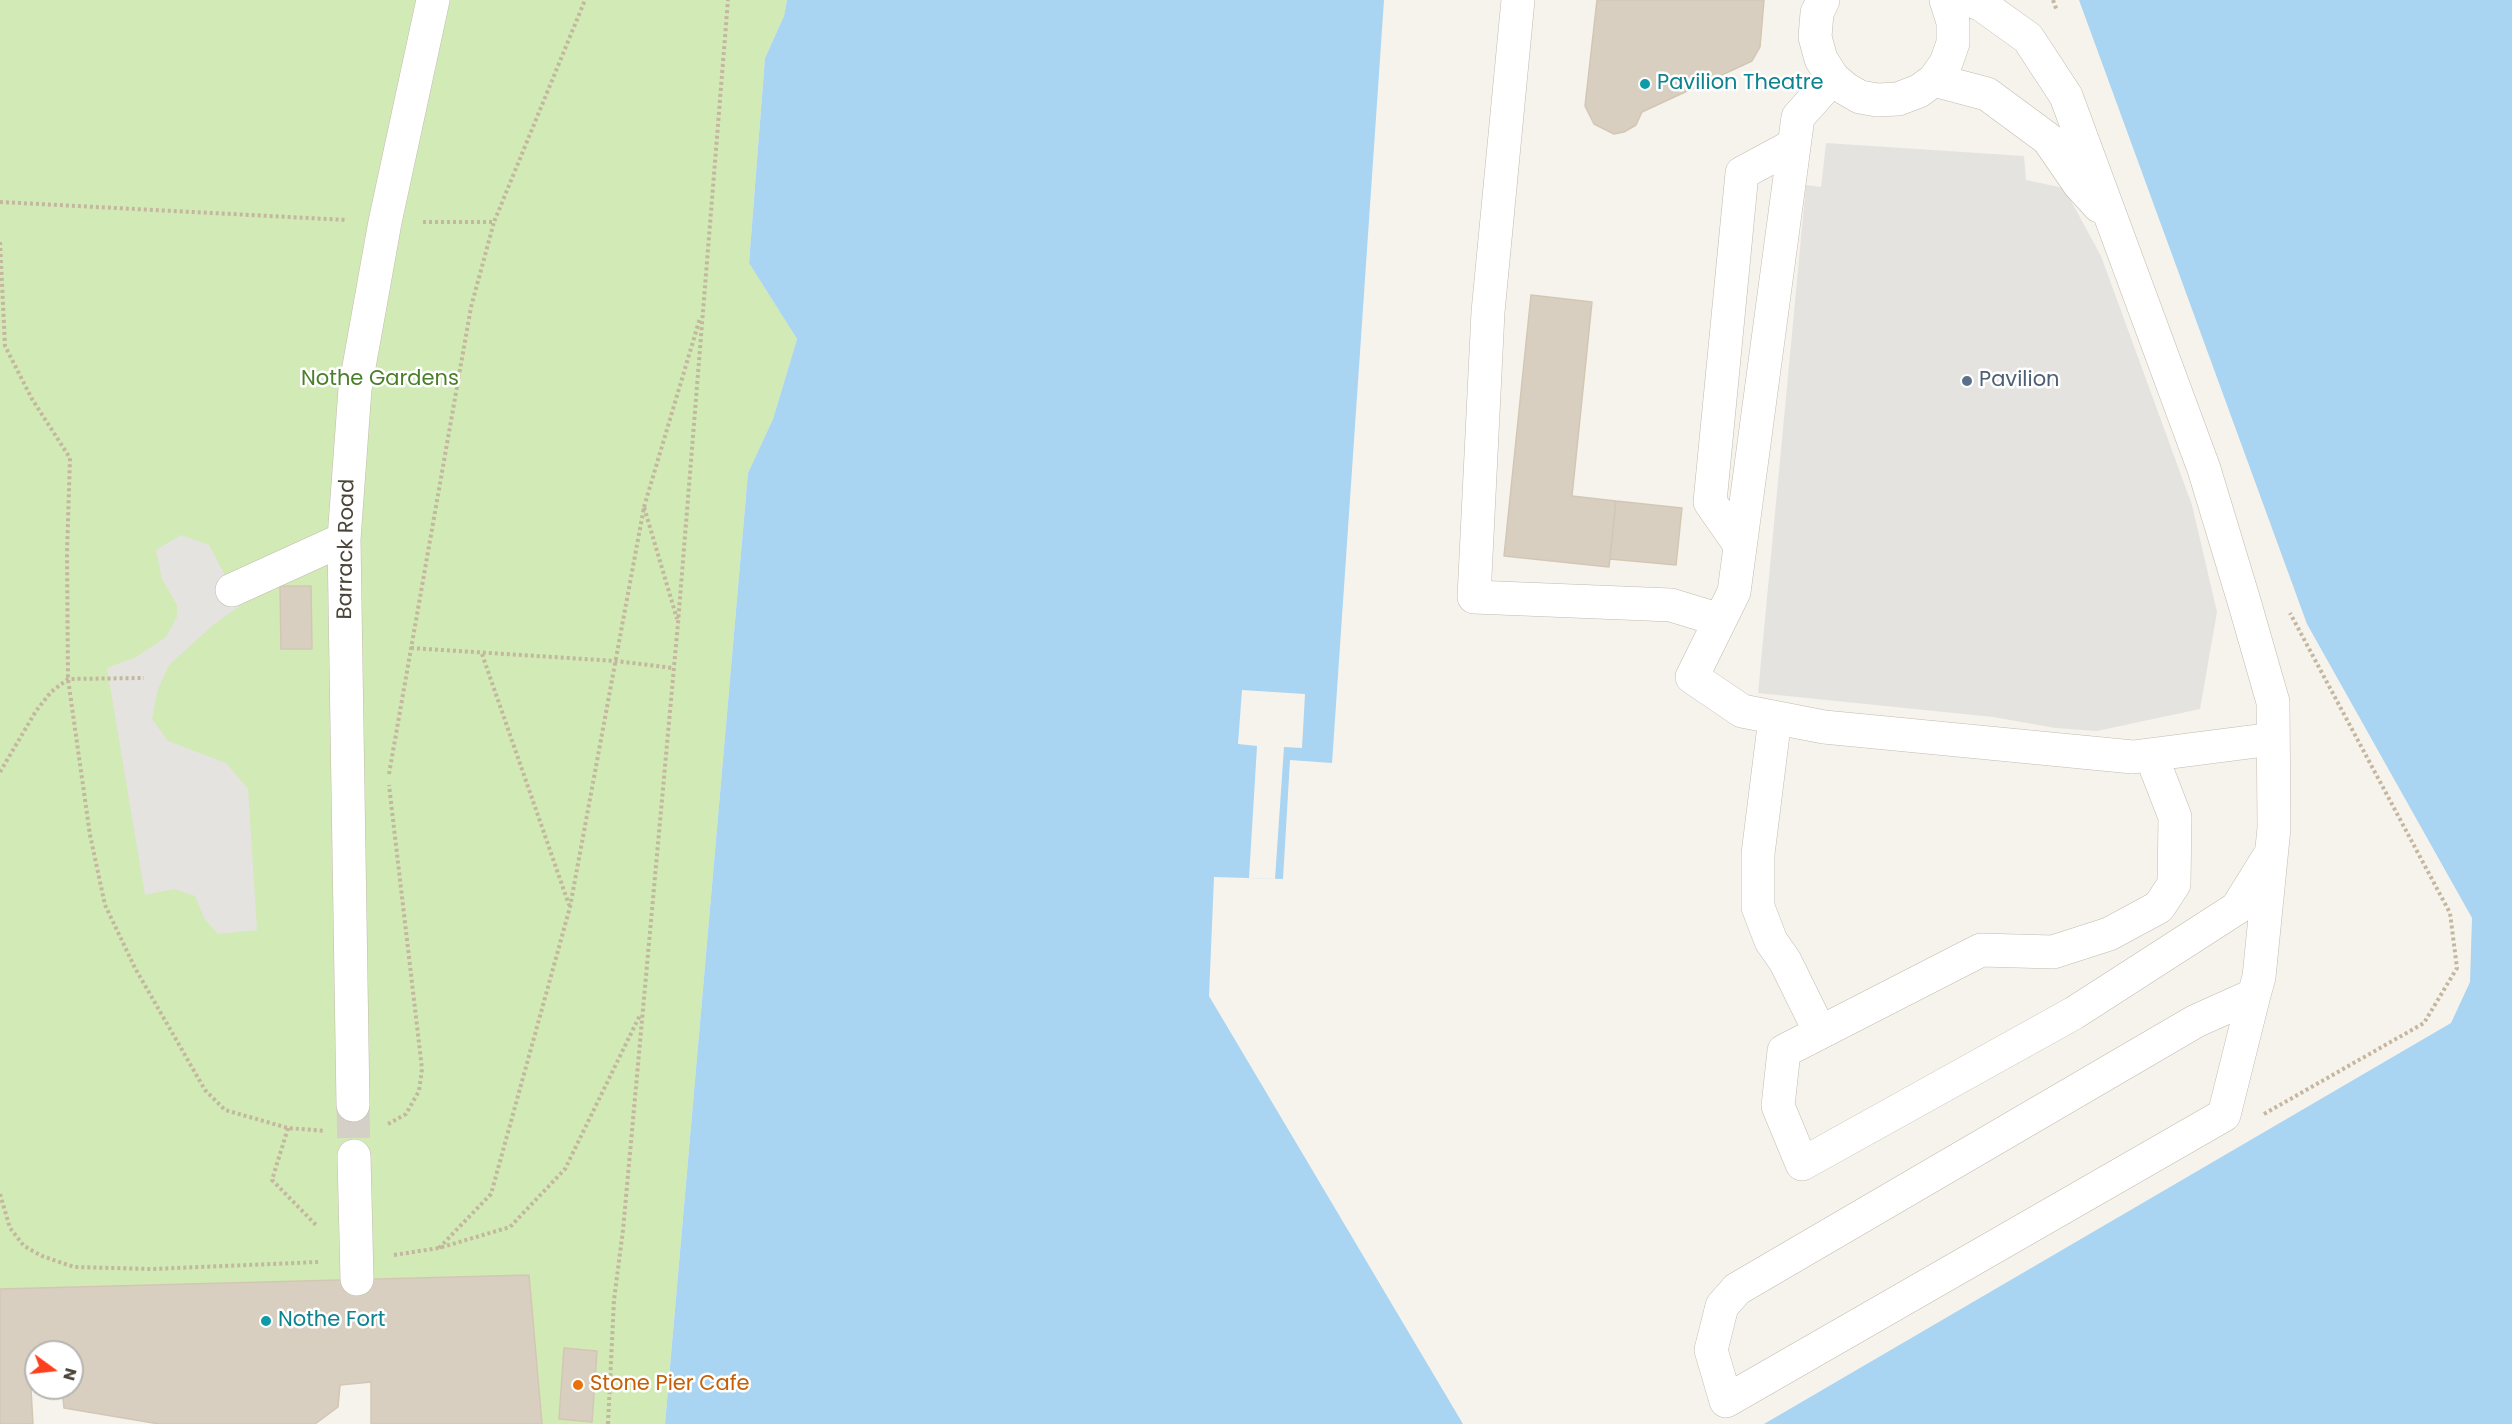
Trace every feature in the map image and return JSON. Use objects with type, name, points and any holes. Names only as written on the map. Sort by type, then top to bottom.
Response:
[{"type":"street","name":"Barrack Road","points":[[353,1105],[344,539],[355,389],[385,222],[433,0]]},
{"type":"street","points":[[1518,0],[1488,312],[1474,597],[1671,605],[1720,620]]},
{"type":"street","points":[[1823,0],[1817,14],[1815,37],[1821,59],[1833,78],[1846,89],[1860,97],[1877,100],[1898,99],[1919,92],[1934,80],[1946,63],[1953,43],[1953,22],[1946,0]]},
{"type":"street","points":[[1970,0],[1982,5],[2028,38],[2066,96],[2204,469],[2273,702],[2274,828],[2259,977],[2224,1115],[1726,1401],[1711,1350],[1722,1306],[1737,1288],[2196,1021],[2254,995]]},
{"type":"street","points":[[1833,78],[1798,117],[1734,592],[1692,677],[1742,711],[1824,727],[2133,757],[2273,739]]},
{"type":"street","points":[[1934,80],[1987,94],[2048,140],[2079,184],[2114,223]]},
{"type":"street","points":[[1740,545],[1710,502],[1742,173],[1794,145]]},
{"type":"street","points":[[232,590],[344,539]]},
{"type":"street","points":[[1775,718],[1758,854],[1758,907],[1771,941],[1785,962],[1820,1032]]},
{"type":"street","points":[[2151,755],[2175,817],[2174,884],[2159,907],[2109,934],[2054,952],[1981,950],[1784,1051],[1778,1106],[1802,1164],[2074,1013],[2237,908],[2272,851]]},
{"type":"street","points":[[2137,919],[2158,959]]},
{"type":"street","points":[[354,1156],[357,1270]]},
{"type":"path","points":[[423,1069],[388,776],[471,307],[494,222],[585,0]]},
{"type":"path","points":[[608,1424],[614,1300],[623,1230],[674,668],[728,0]]},
{"type":"path","points":[[0,202],[385,222],[494,222]]},
{"type":"path","points":[[0,242],[5,346],[32,399],[70,458],[67,553],[68,679],[90,835],[105,904],[135,968],[205,1090]]},
{"type":"path","points":[[439,1248],[491,1194],[570,907],[644,507],[702,310]]},
{"type":"path","points":[[644,507],[678,622]]},
{"type":"path","points":[[411,648],[616,661],[674,668]]},
{"type":"path","points":[[482,654],[570,907]]},
{"type":"path","points":[[0,772],[36,711],[51,692],[68,679],[144,678]]},
{"type":"path","points":[[0,1194],[10,1228],[24,1245],[42,1256],[74,1267],[357,1270],[439,1248],[510,1227],[565,1169],[642,1011]]},
{"type":"path","points":[[288,1128],[272,1180],[312,1222]]},
{"type":"green space","name":"Nothe Gardens","points":[[0,0],[787,0],[784,16],[765,58],[749,263],[797,339],[773,419],[748,473],[665,1424],[542,1424],[528,1275],[0,1289]]},
{"type":"shaded area","name":"Pavilion","points":[[1826,143],[2024,156],[2026,180],[2064,188],[2101,256],[2192,505],[2217,612],[2200,709],[2097,731],[2055,728],[1993,717],[1758,693],[1806,185],[1821,187]]},
{"type":"shaded area","points":[[181,535],[209,545],[241,605],[213,625],[169,665],[158,689],[152,719],[168,741],[226,763],[248,789],[257,930],[218,934],[205,920],[195,896],[174,889],[145,895],[107,668],[136,657],[166,637],[177,617],[177,605],[162,579],[156,550]]},
{"type":"water","points":[[787,0],[1384,0],[1332,763],[1290,760],[1283,879],[1214,877],[1209,996],[1463,1424],[665,1424],[748,473],[773,419],[797,339],[749,263],[765,58],[784,16]]},
{"type":"water","points":[[2079,0],[2512,0],[2512,1424],[1764,1424],[2451,1023],[2470,982],[2472,918],[2307,624]]},
{"type":"pier","points":[[1242,690],[1305,694],[1302,748],[1284,747],[1275,879],[1249,878],[1257,746],[1238,744]]},
{"type":"building","name":"Pavilion Theatre","points":[[1597,0],[1764,0],[1760,47],[1752,61],[1642,112],[1636,125],[1624,132],[1614,134],[1594,124],[1585,106]]},
{"type":"building","points":[[1531,295],[1592,302],[1572,496],[1616,501],[1609,567],[1504,556]]},
{"type":"building","points":[[1616,501],[1682,508],[1676,565],[1610,559]]},
{"type":"building","points":[[280,586],[311,586],[312,649],[281,649]]},
{"type":"building","name":"Nothe Fort","points":[[529,1275],[542,1424],[371,1424],[371,1382],[340,1385],[338,1407],[315,1424],[159,1424],[64,1408],[63,1400],[84,1400],[84,1340],[24,1340],[24,1400],[32,1400],[33,1424],[0,1424],[0,1289]]},
{"type":"building","name":"Stone Pier Cafe","points":[[564,1348],[597,1351],[592,1422],[559,1419]]},
{"type":"tunnel","points":[[353,1105],[354,1156]]},
{"type":"place","name":"Pavilion Theatre","points":[[1645,84]]},
{"type":"place","name":"Pavilion","points":[[1967,381]]},
{"type":"place","name":"Nothe Fort","points":[[266,1321]]},
{"type":"place","name":"Stone Pier Cafe","points":[[578,1385]]}]
